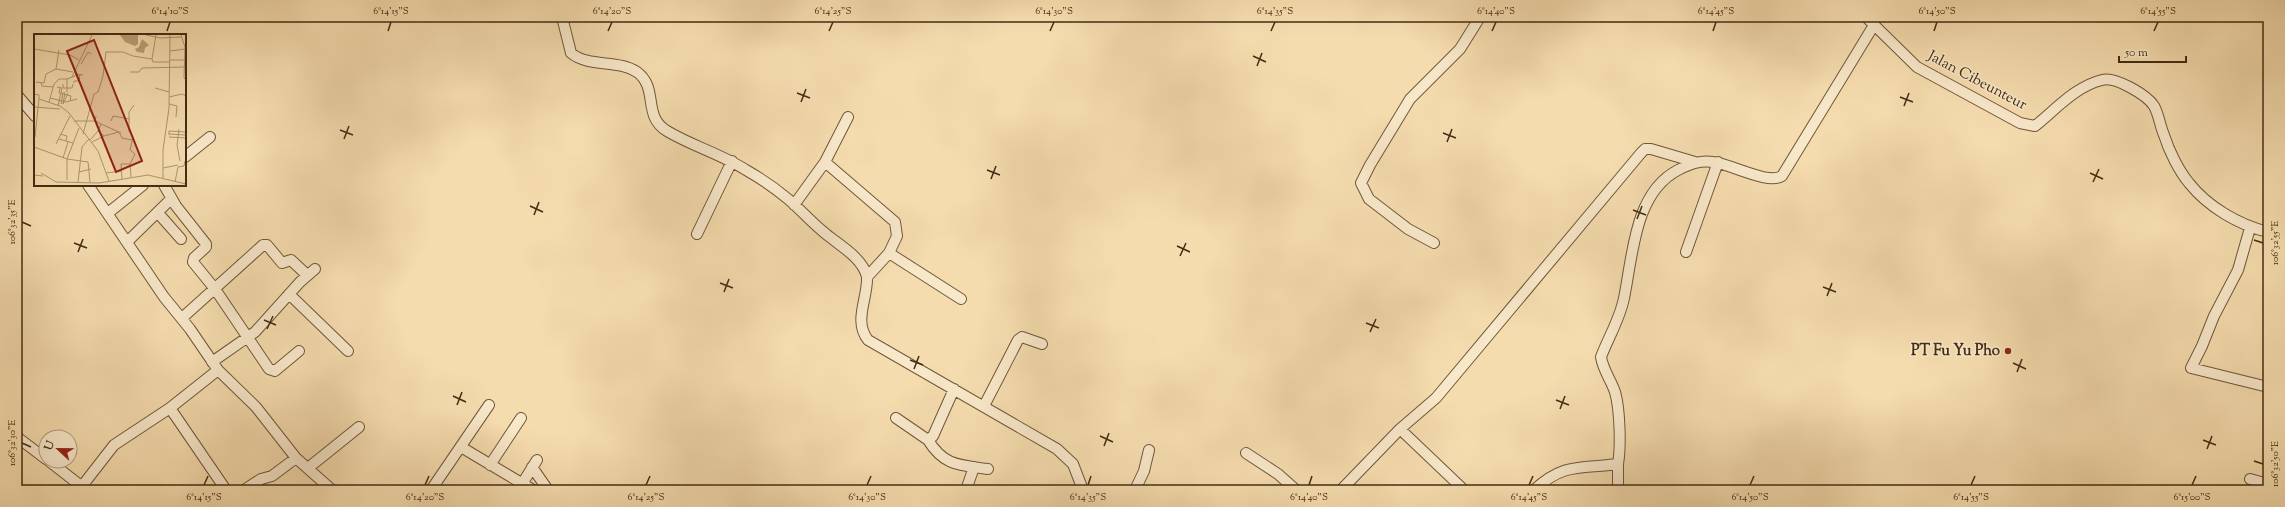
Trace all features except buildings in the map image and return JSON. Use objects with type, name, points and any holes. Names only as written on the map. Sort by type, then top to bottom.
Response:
[{"type":"street","points":[[562,17],[571,53],[584,59],[623,66],[638,73],[643,77],[648,86],[653,116],[657,123],[667,131],[732,161],[764,182],[794,205],[820,229],[852,255],[866,271],[867,276],[861,324],[863,334],[868,340],[1057,449],[1067,457],[1078,474],[1083,490]]},
{"type":"street","points":[[1434,243],[1408,229],[1369,199],[1361,183],[1370,165],[1410,99],[1460,49],[1480,17]]},
{"type":"street","name":"Jalan Cibeunteur","points":[[1866,17],[1917,67],[2010,118],[2028,125],[2035,126],[2070,96],[2097,81],[2111,79],[2127,86],[2154,106],[2164,137],[2189,183],[2213,204],[2250,228],[2268,232]]},
{"type":"street","points":[[1618,490],[1620,445],[1617,405],[1612,384],[1602,366],[1601,357],[1624,300],[1634,239],[1653,191],[1667,176],[1695,162],[1718,162],[1770,179],[1777,179],[1782,176],[1874,25]]},
{"type":"street","points":[[17,95],[34,115]]},
{"type":"street","points":[[794,205],[825,162],[848,117]]},
{"type":"street","points":[[186,156],[210,137]]},
{"type":"street","points":[[1341,490],[1400,429],[1436,398],[1645,149],[1651,149],[1695,162]]},
{"type":"street","points":[[698,234],[732,161]]},
{"type":"street","points":[[825,162],[895,222],[897,236],[889,253],[867,276]]},
{"type":"street","points":[[1686,252],[1718,162]]},
{"type":"street","points":[[89,186],[164,297],[182,318],[215,366],[256,407],[296,458],[332,490]]},
{"type":"street","points":[[108,213],[142,186]]},
{"type":"street","points":[[164,186],[171,199],[206,244],[206,247],[194,258],[193,262],[215,289],[271,371],[275,371],[299,351]]},
{"type":"street","points":[[126,242],[171,199]]},
{"type":"street","points":[[158,213],[181,239]]},
{"type":"street","points":[[2250,228],[2238,270],[2214,316],[2191,368],[2268,387]]},
{"type":"street","points":[[58,469],[80,488],[114,445],[170,408],[215,366],[264,324],[289,294],[311,272],[291,260],[282,263],[265,245],[182,318]]},
{"type":"street","points":[[889,253],[961,298]]},
{"type":"street","points":[[289,294],[348,351]]},
{"type":"street","points":[[984,406],[1018,340],[1022,337],[1042,344]]},
{"type":"street","points":[[928,440],[934,436],[954,389]]},
{"type":"street","points":[[431,490],[489,405]]},
{"type":"street","points":[[170,408],[226,490]]},
{"type":"street","points":[[490,465],[521,418]]},
{"type":"street","points":[[896,418],[928,440],[940,456],[956,464],[988,469]]},
{"type":"street","points":[[308,468],[359,427]]},
{"type":"street","points":[[1400,429],[1464,490]]},
{"type":"street","points":[[17,437],[38,453]]},
{"type":"street","points":[[461,447],[533,490]]},
{"type":"street","points":[[1135,490],[1144,471],[1149,450]]},
{"type":"street","points":[[1246,453],[1278,474],[1293,489]]},
{"type":"street","points":[[244,490],[261,479],[272,476],[296,458]]},
{"type":"street","points":[[522,484],[534,463],[548,490]]},
{"type":"street","points":[[1534,490],[1553,474],[1564,470],[1586,466],[1618,464]]},
{"type":"street","points":[[966,490],[974,467]]},
{"type":"street","points":[[2250,479],[2268,484]]},
{"type":"place","name":"PT Fu Yu Pho","points":[[2008,351]]}]
